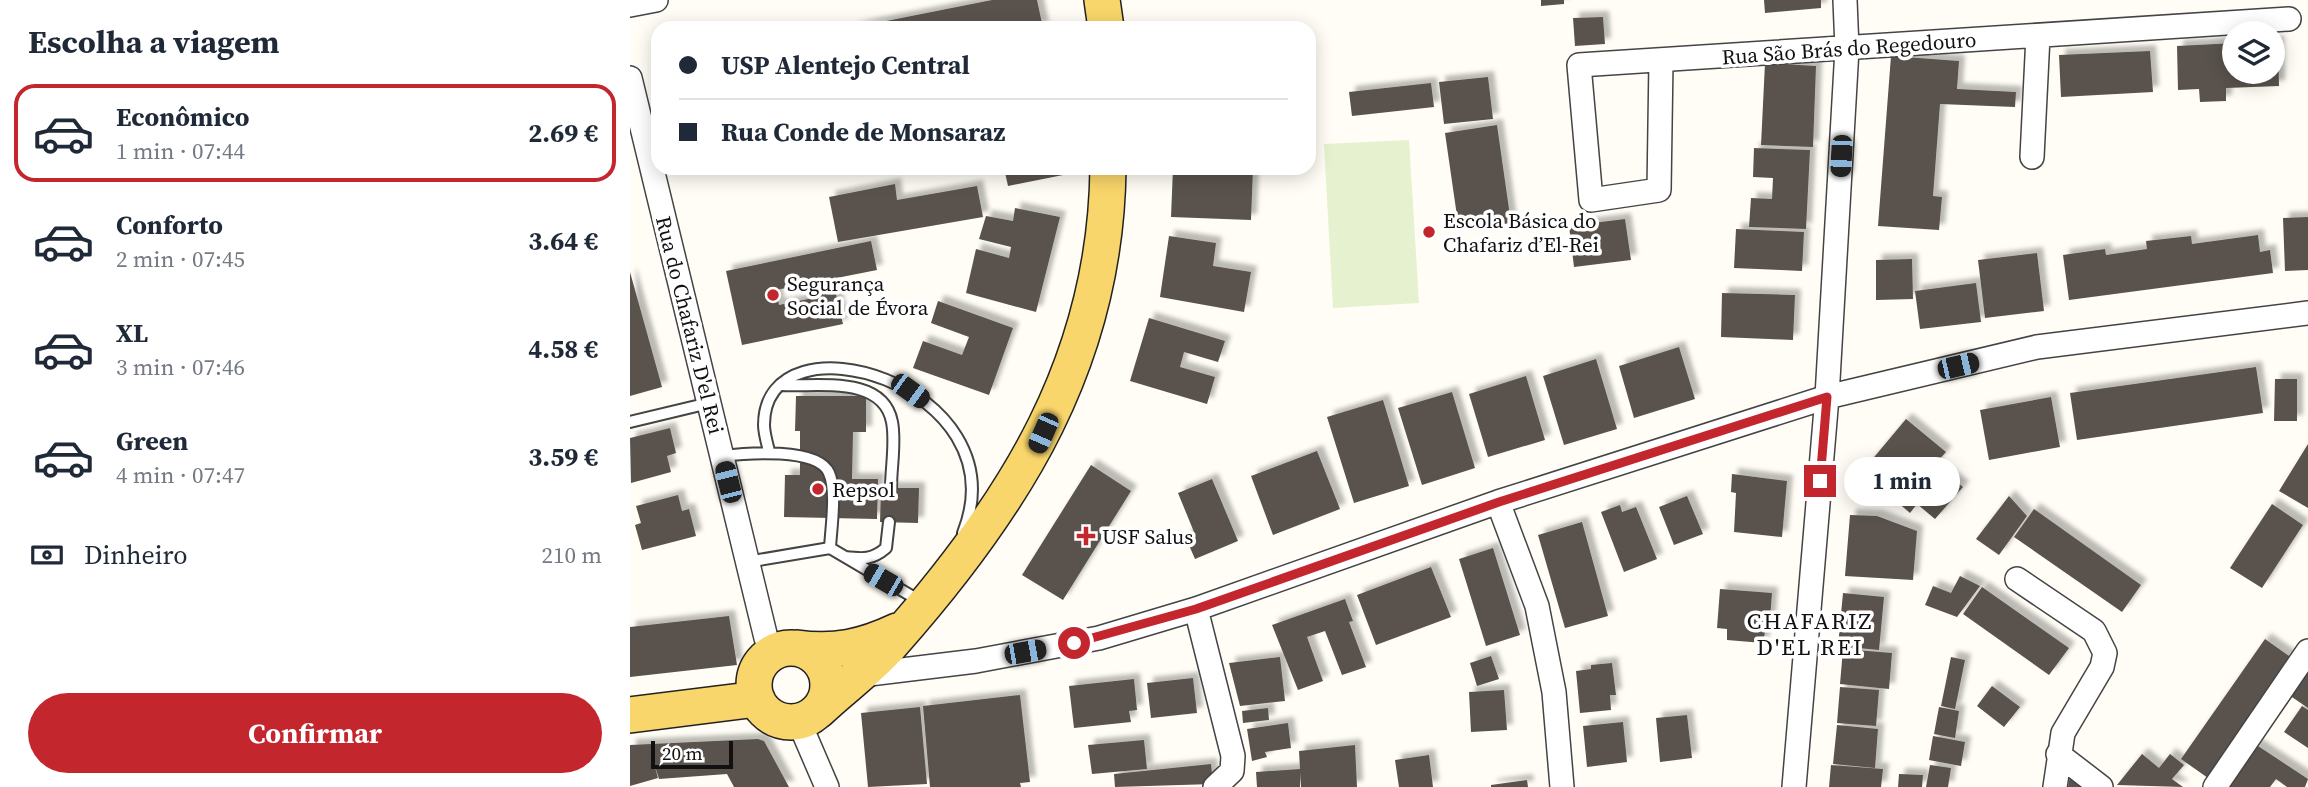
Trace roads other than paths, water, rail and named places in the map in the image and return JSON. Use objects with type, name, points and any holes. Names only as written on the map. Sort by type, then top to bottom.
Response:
[{"type":"main road","points":[[1102,0],[1104,21]]},
{"type":"main road","points":[[926,603],[869,644],[830,651],[786,650],[759,667],[754,688],[757,699],[773,718],[808,716],[858,676],[893,643],[926,603],[1002,507],[1033,455],[1063,388],[1095,295],[1107,175]]},
{"type":"main road","points":[[786,650],[818,658],[825,668],[828,690],[808,716]]},
{"type":"main road","points":[[630,715],[757,699]]},
{"type":"street","points":[[630,5],[656,0]]},
{"type":"street","points":[[1794,787],[1827,397],[1847,49],[1845,0]]},
{"type":"street","name":"Rua São Brás do Regedouro","points":[[1661,61],[1659,190],[1591,200],[1579,65],[2289,19]]},
{"type":"street","points":[[2032,157],[2038,36]]},
{"type":"street","name":"Rua do Chafariz D'el Rei","points":[[630,78],[651,164]]},
{"type":"street","name":"Rua do Chafariz D'el Rei","points":[[654,175],[766,638],[786,650]]},
{"type":"street","points":[[858,676],[976,661],[1099,639],[1196,609],[1499,502],[1827,397],[2037,347],[2308,313]]},
{"type":"street","points":[[1499,502],[1537,606],[1554,692],[1562,787]]},
{"type":"street","points":[[2017,579],[2094,631],[2105,653],[2102,667],[2063,733],[2055,787]]},
{"type":"street","points":[[1196,609],[1233,756],[1232,771],[1215,787]]},
{"type":"street","points":[[2215,787],[2305,657]]},
{"type":"street","points":[[808,716],[827,787]]},
{"type":"street","points":[[2058,754],[2101,787]]},
{"type":"lane","points":[[747,562],[830,548],[926,603],[972,501],[971,480],[958,437],[939,413],[910,391],[860,371],[838,367],[810,369],[782,385],[768,405],[764,425],[769,451]]},
{"type":"lane","points":[[782,385],[850,388],[870,391],[881,398],[892,419],[891,488]]},
{"type":"lane","points":[[630,422],[709,403]]},
{"type":"lane","points":[[721,456],[769,451],[821,463],[829,471],[832,484],[830,548]]},
{"type":"lane","points":[[840,556],[868,559],[877,555],[886,548],[890,522]]},
{"type":"place","name":"Escola Básica do Chafariz d’El-Rei","points":[[1429,232]]},
{"type":"place","name":"Segurança Social de Évora","points":[[773,295]]},
{"type":"place","name":"Repsol","points":[[818,489]]},
{"type":"place","name":"USF Salus","points":[[1086,536]]},
{"type":"district","name":"CHAFARIZ D'EL REI","points":[[1810,634]]}]
